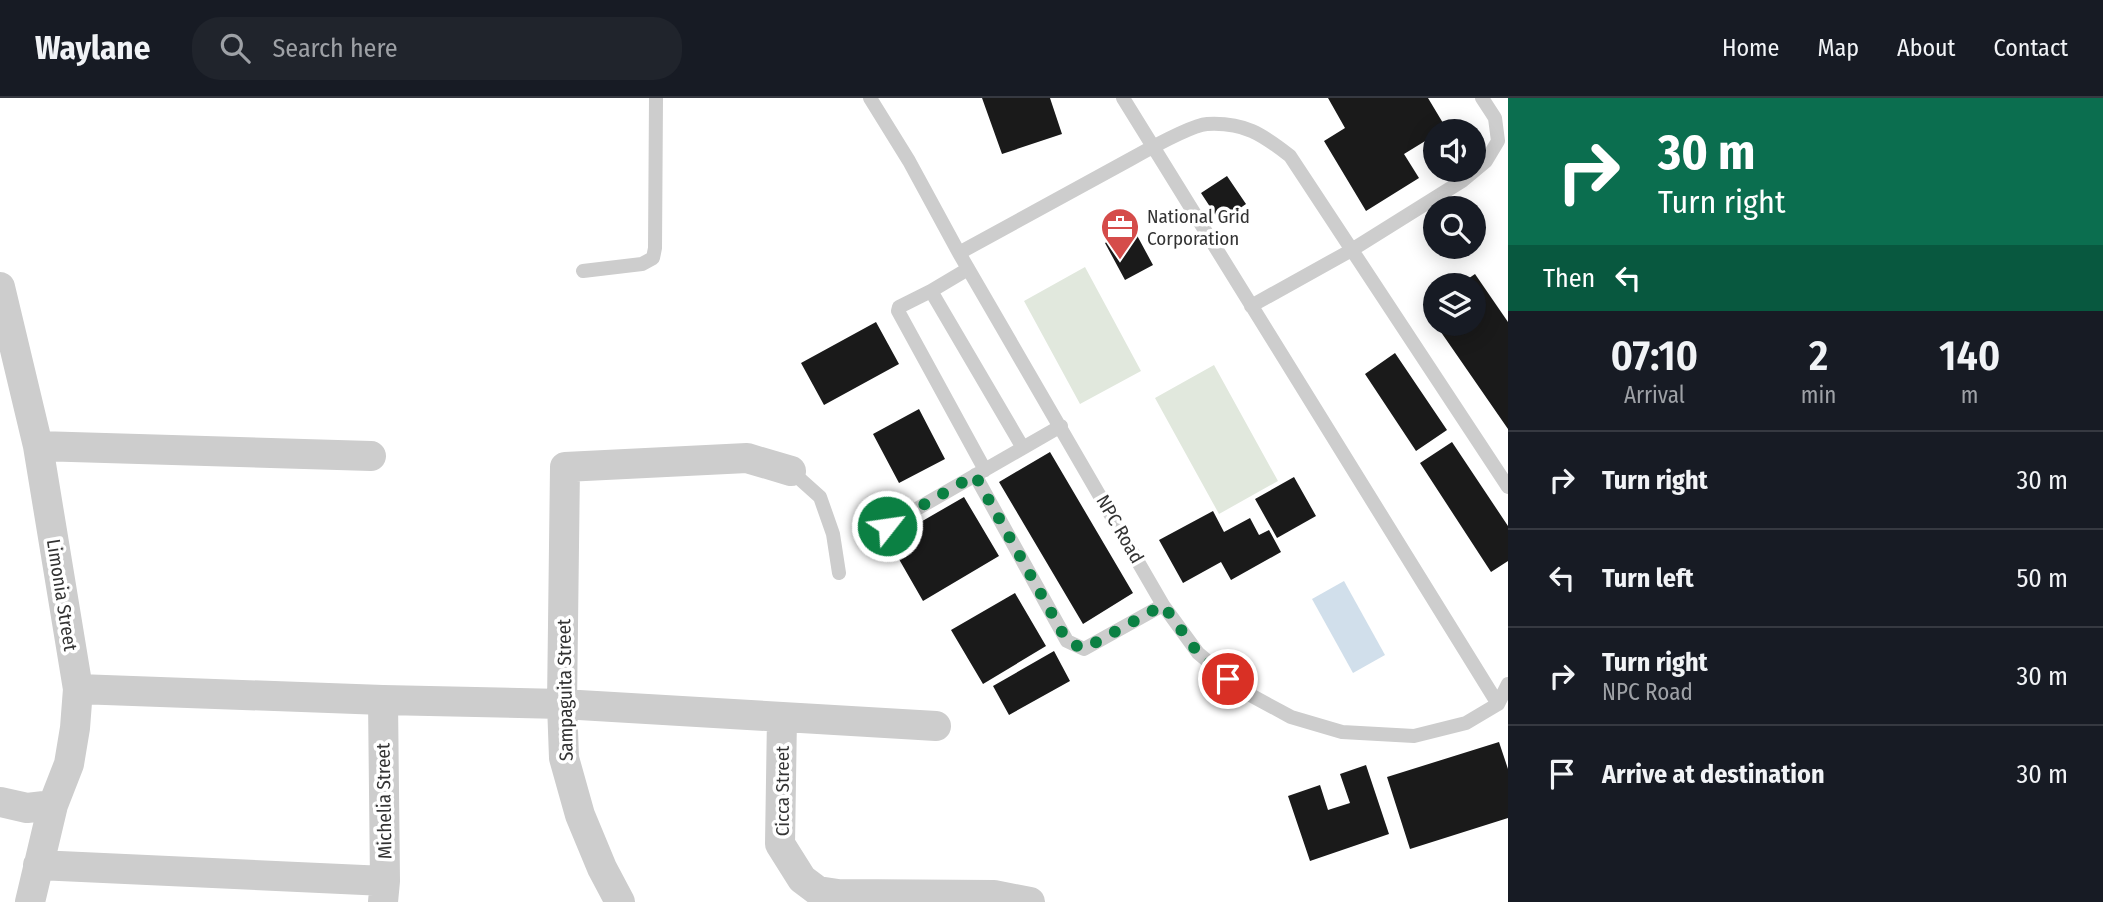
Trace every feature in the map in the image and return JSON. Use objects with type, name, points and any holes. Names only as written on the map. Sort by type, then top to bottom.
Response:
[{"type":"street","name":"Limonia Street","points":[[0,287],[38,446],[78,689],[69,764],[53,805],[30,902]]},
{"type":"street","points":[[38,446],[371,456]]},
{"type":"street","name":"Sampaguita Street","points":[[620,902],[601,868],[580,815],[564,758],[562,704],[565,467],[747,458],[791,471]]},
{"type":"street","points":[[78,689],[562,704],[936,726]]},
{"type":"street","name":"Michelia Street","points":[[383,700],[384,891]]},
{"type":"street","name":"Cicca Street","points":[[782,717],[780,844],[802,879],[818,891],[838,894],[994,895],[1030,902]]},
{"type":"street","points":[[0,802],[27,808],[53,805]]},
{"type":"street","points":[[38,865],[384,891]]},
{"type":"lane","points":[[583,271],[642,264],[655,254],[656,98]]},
{"type":"lane","name":"NPC Road","points":[[870,98],[909,161],[968,269],[1163,605],[1198,653],[1243,691],[1291,718],[1342,733],[1414,736],[1466,723],[1498,704]]},
{"type":"lane","points":[[1124,98],[1498,704]]},
{"type":"lane","points":[[1251,306],[1350,251],[1462,181],[1486,161],[1498,141],[1495,118],[1482,98]]},
{"type":"lane","points":[[959,253],[1153,147],[1203,124],[1229,124],[1247,128],[1265,136],[1290,156],[1350,251],[1508,487]]},
{"type":"lane","points":[[968,269],[900,307],[898,311],[1067,641],[1084,649],[1163,605]]},
{"type":"lane","points":[[931,291],[1023,448]]},
{"type":"lane","points":[[887,526],[1061,426]]},
{"type":"lane","points":[[791,471],[820,496],[833,534],[838,573]]},
{"type":"lane","points":[[1498,704],[1508,684]]},
{"type":"shaded area","points":[[1085,267],[1141,371],[1080,404],[1024,301]]},
{"type":"shaded area","points":[[1214,365],[1278,481],[1219,514],[1155,398]]},
{"type":"shaded area","points":[[1344,581],[1385,655],[1353,673],[1312,599]]},
{"type":"building","points":[[982,98],[1050,98],[1062,134],[1002,154]]},
{"type":"building","points":[[1328,98],[1428,98],[1441,119],[1423,119],[1423,142],[1404,154],[1419,178],[1366,211],[1324,141],[1345,128]]},
{"type":"building","points":[[1227,176],[1246,204],[1220,222],[1201,193]]},
{"type":"building","points":[[1133,228],[1153,265],[1125,280],[1105,243]]},
{"type":"building","points":[[1486,290],[1508,322],[1508,429],[1443,336],[1486,336]]},
{"type":"building","points":[[876,322],[899,364],[824,405],[801,363]]},
{"type":"building","points":[[1395,353],[1447,430],[1416,451],[1365,374]]},
{"type":"building","points":[[919,409],[945,459],[899,483],[873,434]]},
{"type":"building","points":[[1452,442],[1508,526],[1508,561],[1491,572],[1420,463]]},
{"type":"building","points":[[1050,452],[1133,593],[1083,624],[999,482]]},
{"type":"building","points":[[1294,477],[1316,516],[1277,538],[1255,499]]},
{"type":"building","points":[[964,497],[999,556],[923,601],[896,554],[920,540],[912,527]]},
{"type":"building","points":[[1213,511],[1224,532],[1250,518],[1259,535],[1269,530],[1281,552],[1231,580],[1221,562],[1183,583],[1159,540]]},
{"type":"building","points":[[1015,593],[1046,646],[983,684],[951,630]]},
{"type":"building","points":[[1054,651],[1070,681],[1009,715],[993,686]]},
{"type":"building","points":[[1499,742],[1508,769],[1508,818],[1410,849],[1387,777]]},
{"type":"building","points":[[1366,765],[1389,834],[1310,861],[1288,796],[1320,785],[1328,810],[1350,803],[1340,774]]},
{"type":"place","name":"National Grid Corporation","points":[[1120,261]]},
{"type":"route","points":[[887,526],[975,475],[1067,641],[1084,649],[1163,605],[1198,653],[1228,679]]}]
